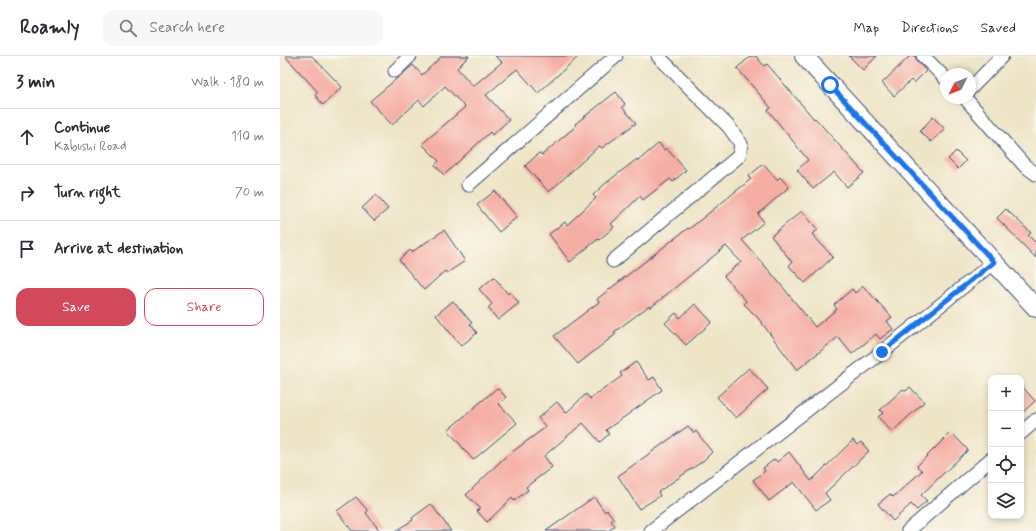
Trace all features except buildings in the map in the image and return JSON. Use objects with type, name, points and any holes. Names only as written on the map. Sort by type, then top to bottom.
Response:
[{"type":"main road","points":[[804,56],[1036,308]]},
{"type":"street","points":[[395,71],[410,56]]},
{"type":"street","points":[[468,185],[616,56]]},
{"type":"street","points":[[613,261],[739,156],[741,144],[729,127],[658,56]]},
{"type":"street","points":[[923,56],[940,73]]},
{"type":"street","points":[[976,83],[1002,56]]},
{"type":"street","points":[[970,104],[1024,165],[1036,174]]},
{"type":"street","points":[[651,531],[882,352],[994,262]]},
{"type":"street","points":[[1024,430],[1036,420]]},
{"type":"street","points":[[908,531],[988,462]]},
{"type":"route","points":[[830,85],[994,262],[882,352]]}]
